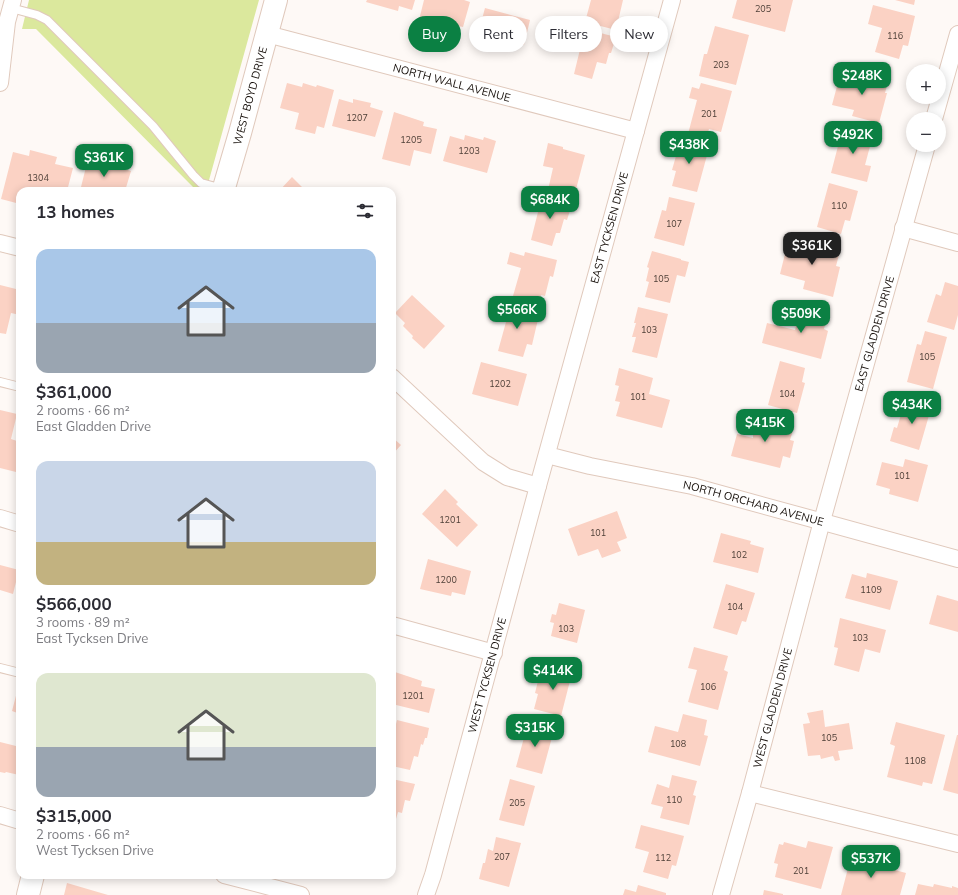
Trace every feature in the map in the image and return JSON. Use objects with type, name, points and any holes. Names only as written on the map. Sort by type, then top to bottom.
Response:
[{"type":"street","name":"WEST BOYD DRIVE","points":[[224,187],[276,0]]},
{"type":"street","name":"EAST TYCKSEN DRIVE","points":[[547,455],[672,0]]},
{"type":"street","points":[[0,83],[4,44],[12,4]]},
{"type":"street","name":"NORTH WALL AVENUE","points":[[267,34],[636,131]]},
{"type":"street","points":[[936,112],[958,34]]},
{"type":"street","name":"EAST GLADDEN DRIVE","points":[[822,521],[925,152]]},
{"type":"street","points":[[903,228],[958,243]]},
{"type":"street","points":[[0,243],[16,247]]},
{"type":"street","points":[[396,381],[483,462],[507,477],[538,486]]},
{"type":"street","name":"WEST TYCKSEN DRIVE","points":[[426,895],[433,875],[547,455]]},
{"type":"street","name":"NORTH ORCHARD AVENUE","points":[[547,455],[590,466],[692,486],[958,559]]},
{"type":"street","points":[[0,518],[16,523]]},
{"type":"street","name":"WEST GLADDEN DRIVE","points":[[721,895],[750,793],[822,521]]},
{"type":"street","points":[[396,626],[494,653]]},
{"type":"street","points":[[750,793],[958,844]]},
{"type":"street","points":[[0,815],[16,820]]},
{"type":"street","points":[[28,895],[32,879]]},
{"type":"street","points":[[239,879],[301,895]]},
{"type":"lane","points":[[12,4],[47,20],[154,126],[193,175],[201,183],[214,187]]},
{"type":"lane","points":[[0,382],[16,386]]},
{"type":"lane","points":[[0,668],[16,672]]},
{"type":"green space","points":[[29,0],[259,0],[207,187],[193,187],[36,29],[22,29]]},
{"type":"building","points":[[367,0],[415,0],[412,10],[399,6],[398,11],[366,2]]},
{"type":"building","points":[[424,0],[464,0],[470,2],[463,27],[461,27],[461,16],[420,16]]},
{"type":"building","points":[[591,0],[623,0],[619,16],[610,16],[610,28],[602,26],[602,16],[587,16]]},
{"type":"building","points":[[737,0],[793,0],[785,32],[732,18]]},
{"type":"building","points":[[895,0],[915,0],[914,5]]},
{"type":"building","points":[[873,5],[915,16],[908,46],[903,45],[899,59],[875,52],[882,28],[868,24]]},
{"type":"building","points":[[485,8],[515,16],[483,16]]},
{"type":"building","points":[[527,19],[530,20],[527,32]]},
{"type":"building","points":[[715,26],[749,35],[736,85],[699,76],[704,54],[707,54]]},
{"type":"building","points":[[602,33],[610,35],[611,53],[609,53],[606,64],[597,62],[592,79],[574,74],[579,52],[602,52]]},
{"type":"building","points":[[864,72],[889,78],[885,93],[887,93],[879,123],[852,116],[854,110],[832,105],[840,75],[862,81]]},
{"type":"building","points":[[287,83],[302,87],[303,83],[316,87],[317,85],[334,90],[324,128],[317,126],[315,134],[295,129],[299,113],[280,108]]},
{"type":"building","points":[[701,83],[732,91],[721,132],[709,129],[706,139],[688,134],[697,100],[689,98],[692,87],[699,89]]},
{"type":"building","points":[[339,99],[353,103],[353,99],[371,103],[370,107],[383,111],[375,137],[332,126]]},
{"type":"building","points":[[394,112],[424,122],[423,126],[437,129],[431,154],[414,150],[410,166],[382,159]]},
{"type":"building","points":[[843,127],[873,135],[865,165],[871,166],[867,182],[831,173]]},
{"type":"building","points":[[465,135],[483,140],[484,137],[496,141],[487,173],[443,161],[450,136],[464,140]]},
{"type":"building","points":[[679,139],[709,148],[697,192],[672,186],[676,171],[672,170],[676,156],[674,156]]},
{"type":"building","points":[[548,143],[585,155],[574,197],[548,190],[553,168],[543,166]]},
{"type":"building","points":[[30,150],[57,157],[55,164],[73,168],[68,187],[16,187],[16,203],[1,199],[13,152],[29,156]]},
{"type":"building","points":[[88,159],[131,171],[126,187],[81,187]]},
{"type":"building","points":[[292,177],[302,187],[283,187]]},
{"type":"building","points":[[829,183],[858,191],[850,221],[845,220],[841,234],[817,227]]},
{"type":"building","points":[[542,196],[572,204],[567,220],[564,219],[560,233],[556,233],[552,246],[531,240]]},
{"type":"building","points":[[669,197],[695,203],[684,246],[654,238],[662,210],[666,211]]},
{"type":"building","points":[[789,238],[840,251],[836,266],[840,267],[833,297],[803,289],[805,281],[780,274]]},
{"type":"building","points":[[652,251],[689,262],[685,277],[677,275],[670,303],[645,297],[649,282],[646,281],[649,268],[647,267]]},
{"type":"building","points":[[510,252],[524,256],[525,252],[557,260],[553,277],[550,276],[545,296],[541,295],[539,303],[513,296],[521,268],[507,264]]},
{"type":"building","points":[[945,282],[958,286],[958,315],[954,330],[927,322],[936,294],[941,296]]},
{"type":"building","points":[[0,285],[16,289],[16,314],[11,313],[6,334],[0,333]]},
{"type":"building","points":[[412,295],[445,326],[424,349],[412,338],[413,336],[403,326],[405,323],[396,314],[396,312]]},
{"type":"building","points":[[501,305],[539,315],[532,345],[527,344],[523,357],[498,351],[506,322],[497,320]]},
{"type":"building","points":[[802,305],[828,312],[824,329],[828,331],[821,359],[762,343],[767,323],[795,330]]},
{"type":"building","points":[[638,307],[668,314],[657,358],[632,352],[636,337],[632,337]]},
{"type":"building","points":[[925,331],[947,337],[933,389],[907,382],[917,344],[921,345]]},
{"type":"building","points":[[780,361],[805,368],[802,382],[805,383],[797,413],[768,405]]},
{"type":"building","points":[[481,362],[527,374],[518,406],[472,394]]},
{"type":"building","points":[[619,368],[653,378],[649,394],[670,400],[662,428],[616,416],[620,402],[615,401],[619,386],[615,385]]},
{"type":"building","points":[[909,398],[932,405],[919,450],[890,441],[894,427],[897,428],[902,411],[906,412]]},
{"type":"building","points":[[0,410],[16,414],[11,439],[16,441],[16,472],[0,468]]},
{"type":"building","points":[[756,416],[794,427],[790,440],[794,441],[790,458],[783,456],[780,468],[731,456],[737,434],[753,438],[753,435],[751,435]]},
{"type":"building","points":[[396,441],[401,445],[396,451]]},
{"type":"building","points":[[905,459],[928,465],[918,502],[889,494],[890,489],[876,485],[882,462],[903,467]]},
{"type":"building","points":[[445,489],[458,502],[456,504],[478,525],[457,547],[422,514]]},
{"type":"building","points":[[617,511],[627,538],[617,542],[621,551],[602,558],[598,549],[578,556],[568,529]]},
{"type":"building","points":[[721,533],[751,541],[750,544],[764,548],[758,573],[713,562]]},
{"type":"building","points":[[428,559],[471,571],[465,595],[452,592],[451,596],[420,589]]},
{"type":"building","points":[[0,565],[16,569],[16,582],[13,594],[0,590]]},
{"type":"building","points":[[867,573],[898,581],[890,610],[845,598],[852,574],[866,578]]},
{"type":"building","points":[[726,584],[755,593],[746,622],[742,621],[737,635],[713,628]]},
{"type":"building","points":[[937,595],[958,601],[958,632],[929,624]]},
{"type":"building","points":[[559,603],[585,610],[577,643],[551,636],[554,623],[550,622],[552,614],[556,615]]},
{"type":"building","points":[[840,618],[886,630],[880,653],[865,649],[859,672],[834,665],[838,648],[834,647]]},
{"type":"building","points":[[694,647],[728,656],[724,670],[728,672],[718,710],[688,702],[697,670],[688,668]]},
{"type":"building","points":[[546,666],[572,673],[561,716],[534,709],[538,694],[535,693],[539,677],[543,678]]},
{"type":"building","points":[[396,672],[422,681],[421,686],[435,689],[429,713],[396,705]]},
{"type":"building","points":[[16,696],[16,712],[12,711]]},
{"type":"building","points":[[823,710],[825,727],[849,723],[853,749],[838,751],[840,760],[835,761],[833,756],[821,759],[820,755],[808,756],[803,724],[810,723],[807,713]]},
{"type":"building","points":[[683,714],[707,720],[704,735],[708,736],[700,766],[648,752],[655,726],[678,732]]},
{"type":"building","points":[[397,720],[429,728],[427,738],[425,738],[423,745],[421,744],[418,757],[414,756],[410,770],[396,767]]},
{"type":"building","points":[[896,722],[945,735],[932,784],[923,782],[922,786],[887,777],[895,746],[890,744]]},
{"type":"building","points":[[528,723],[554,730],[542,774],[516,767]]},
{"type":"building","points":[[958,735],[958,794],[943,790]]},
{"type":"building","points":[[0,742],[16,746],[16,774],[0,772]]},
{"type":"building","points":[[672,775],[697,781],[693,795],[696,796],[689,825],[660,818],[663,807],[651,804],[657,784],[669,788]]},
{"type":"building","points":[[510,779],[535,786],[524,826],[499,820]]},
{"type":"building","points":[[396,780],[415,784],[410,801],[405,800],[402,813],[398,812],[396,819]]},
{"type":"building","points":[[641,825],[684,836],[676,866],[672,865],[668,879],[643,872],[649,852],[635,848]]},
{"type":"building","points":[[496,837],[521,843],[509,887],[479,879],[488,849],[493,851]]},
{"type":"building","points":[[808,841],[833,847],[821,889],[775,877],[778,864],[774,863],[779,844],[783,845],[784,842],[806,848]]},
{"type":"building","points":[[852,853],[866,857],[865,862],[906,873],[900,895],[841,895]]},
{"type":"building","points":[[67,883],[108,895],[64,895]]},
{"type":"building","points":[[918,884],[933,887],[934,884],[952,888],[952,886],[958,888],[958,895],[915,895]]},
{"type":"building","points":[[638,885],[666,893],[666,895],[623,895],[625,889],[636,892]]},
{"type":"building","points":[[764,890],[783,894],[783,895],[763,895]]}]
